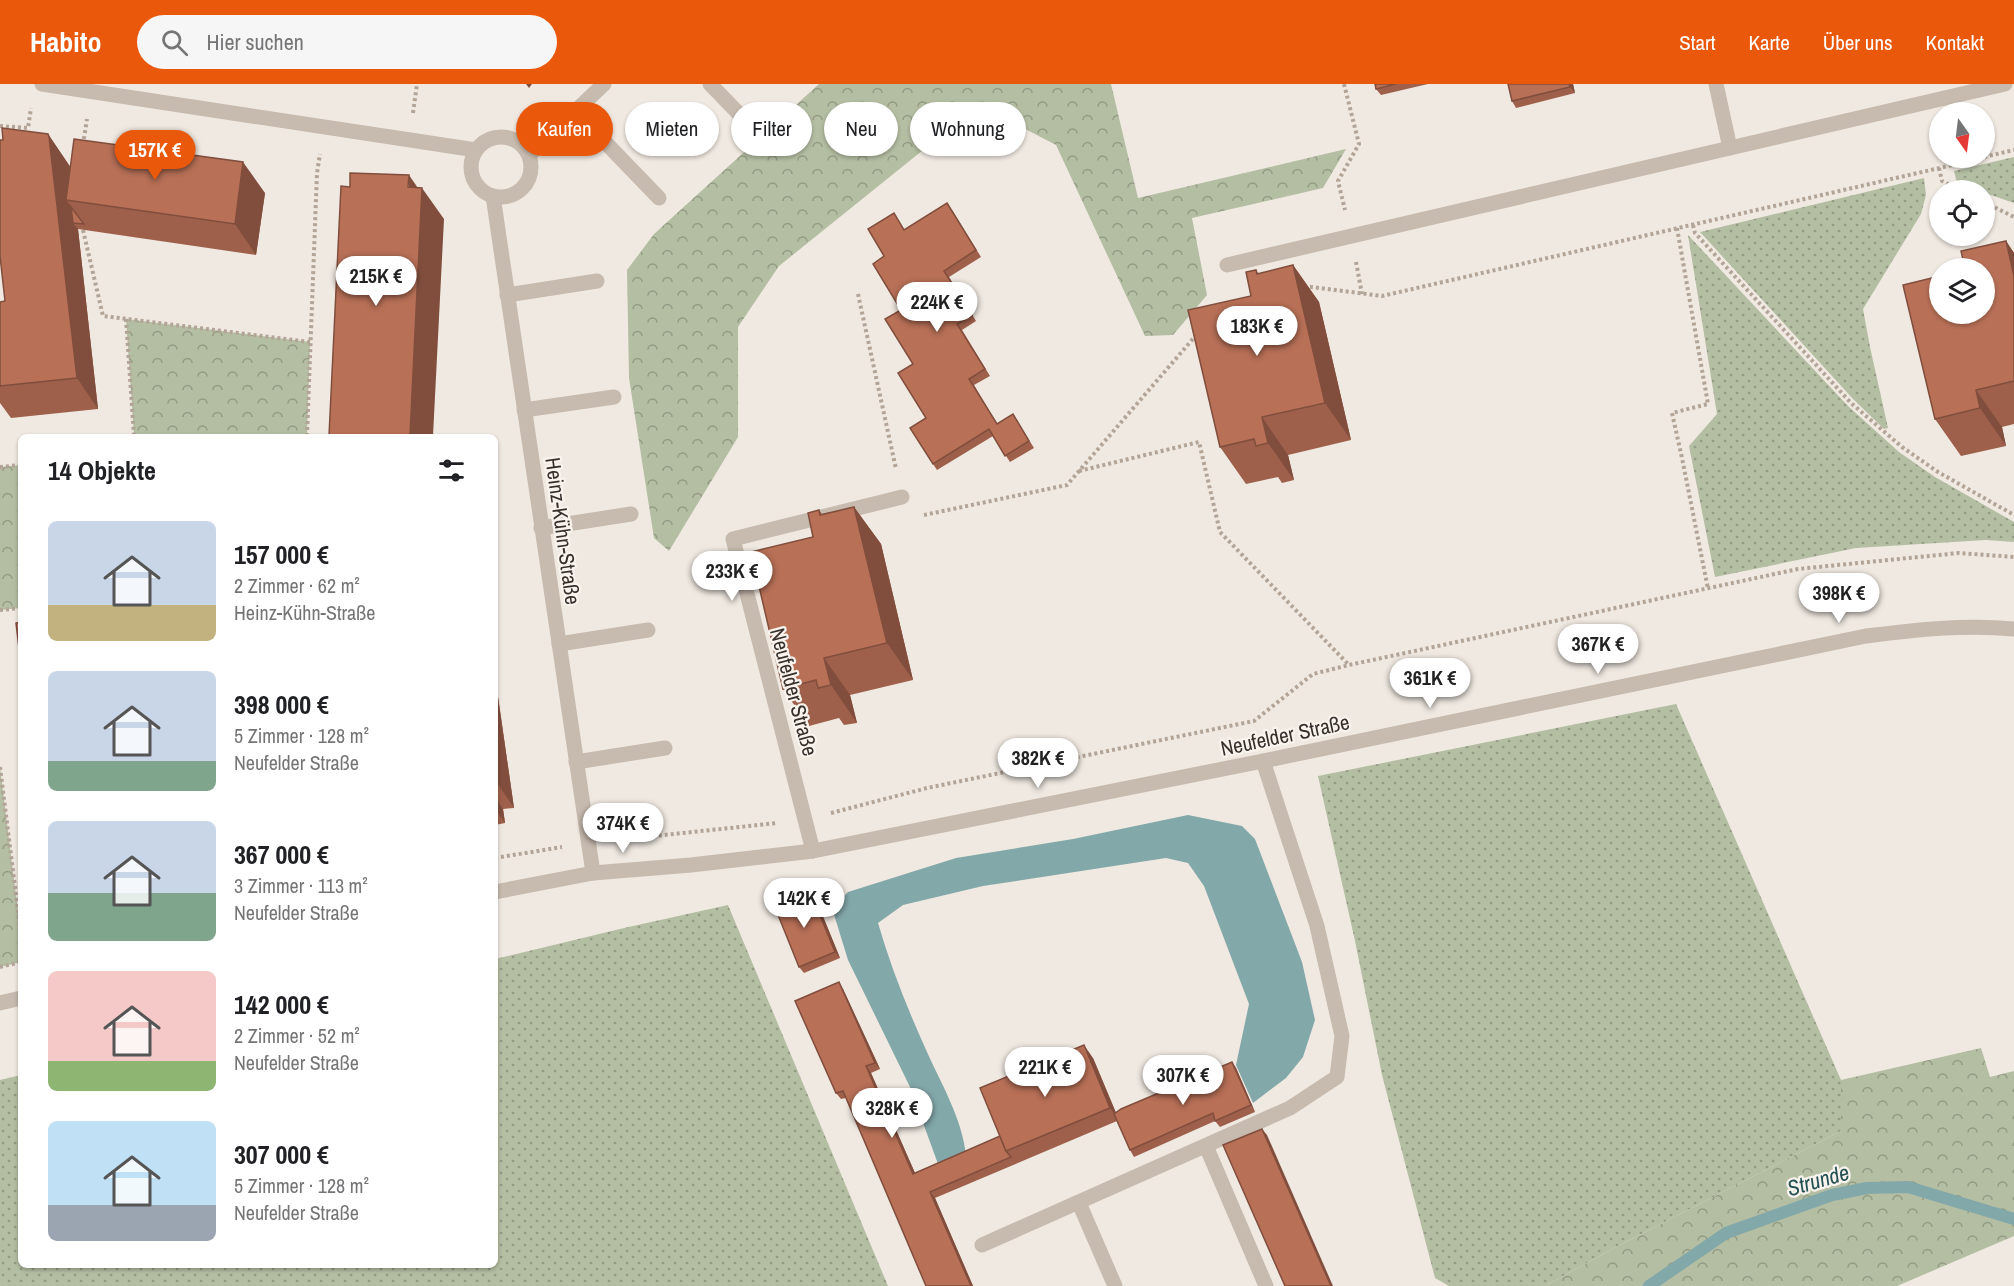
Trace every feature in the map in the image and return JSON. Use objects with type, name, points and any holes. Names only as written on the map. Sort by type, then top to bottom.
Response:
[{"type":"street","points":[[42,84],[476,150]]},
{"type":"street","points":[[585,102],[604,84]]},
{"type":"street","points":[[710,84],[731,106]]},
{"type":"street","points":[[1716,84],[1730,148]]},
{"type":"street","points":[[1227,265],[2005,84]]},
{"type":"street","points":[[516,141],[499,137],[490,139],[476,150],[471,168],[477,185],[493,196],[510,196],[523,187],[528,180],[529,156]]},
{"type":"street","points":[[613,150],[659,198]]},
{"type":"street","name":"Heinz-Kühn-Straße","points":[[493,196],[593,873]]},
{"type":"street","points":[[507,295],[597,281]]},
{"type":"street","points":[[524,410],[614,397]]},
{"type":"street","name":"Neufelder Straße","points":[[813,851],[732,539],[902,497]]},
{"type":"street","points":[[541,528],[631,514]]},
{"type":"street","name":"Neufelder Straße","points":[[498,891],[593,873],[691,866],[813,851],[1263,761],[1866,636],[1928,628],[2014,629]]},
{"type":"street","points":[[559,644],[648,630]]},
{"type":"street","points":[[576,762],[664,748]]},
{"type":"street","points":[[982,1245],[1290,1108],[1337,1077],[1342,1036],[1317,926],[1263,761]]},
{"type":"street","points":[[0,1003],[18,999]]},
{"type":"street","points":[[1206,1146],[1266,1286]]},
{"type":"street","points":[[1079,1203],[1115,1286]]},
{"type":"path","points":[[1344,84],[1359,144],[1338,181],[1362,294]]},
{"type":"path","points":[[0,126],[28,128]]},
{"type":"path","points":[[307,434],[317,173],[325,127]]},
{"type":"path","points":[[1995,154],[2014,150]]},
{"type":"path","points":[[1297,287],[1308,286],[1382,296],[1939,168],[1942,180]]},
{"type":"path","points":[[1995,208],[2014,217]]},
{"type":"path","points":[[1693,225],[1695,233],[1851,403],[1902,447],[1938,472],[2014,515]]},
{"type":"path","points":[[1677,228],[1708,404],[1672,413],[1708,589]]},
{"type":"path","points":[[83,230],[103,316],[309,342]]},
{"type":"path","points":[[858,294],[902,497],[915,517],[1067,485],[1203,327]]},
{"type":"path","points":[[126,319],[134,434]]},
{"type":"path","points":[[1079,471],[1199,442],[1220,532],[1348,665]]},
{"type":"path","points":[[0,467],[18,465]]},
{"type":"path","points":[[691,833],[805,819],[927,788],[1254,721],[1313,674],[1798,569],[1959,553],[2014,557]]},
{"type":"path","points":[[0,610],[18,608]]},
{"type":"path","points":[[0,766],[18,910]]},
{"type":"path","points":[[0,967],[18,963]]},
{"type":"green space","points":[[819,84],[1111,84],[1138,198],[1346,149],[1323,188],[1192,218],[1207,295],[1173,335],[1145,336],[1056,145],[1026,129],[1026,102],[910,102],[910,156],[916,156],[779,266],[738,327],[738,437],[669,551],[654,538],[629,378],[627,270],[654,234],[740,156],[812,156],[812,102],[799,102]]},
{"type":"green space","points":[[2014,157],[2014,203],[1995,196],[1995,180],[1956,180],[1954,171],[1967,168],[1995,168],[1995,161]]},
{"type":"green space","points":[[1924,178],[1926,195],[1921,214],[1863,309],[1888,428],[1884,429],[1854,400],[1700,232]]},
{"type":"green space","points":[[1688,235],[1848,406],[1899,452],[1935,477],[2014,522],[2014,542],[1986,540],[1856,548],[1715,577],[1689,446],[1717,414]]},
{"type":"green space","points":[[126,319],[310,342],[307,434],[134,434]]},
{"type":"green space","points":[[18,465],[18,608],[0,610],[0,467]]},
{"type":"green space","points":[[1676,704],[1841,1080],[1841,1131],[1545,1286],[1449,1286],[1435,1278],[1382,1075],[1318,776]]},
{"type":"green space","points":[[0,767],[18,911],[18,963],[0,967]]},
{"type":"green space","points":[[728,905],[888,1286],[0,1286],[0,1080],[18,1076],[18,1268],[498,1268],[498,958]]},
{"type":"green space","points":[[1981,1048],[1990,1077],[2014,1071],[2014,1236],[1897,1286],[1545,1286],[1841,1131],[1841,1080]]},
{"type":"water","points":[[1188,815],[1242,826],[1255,839],[1302,962],[1315,1020],[1303,1057],[1286,1078],[1253,1103],[1236,1065],[1249,1004],[1204,886],[1188,863],[1166,858],[983,886],[903,905],[878,923],[907,1005],[956,1115],[966,1155],[938,1164],[910,1087],[848,960],[832,908],[848,892],[956,858],[1073,839]]},
{"type":"building","points":[[1375,84],[1396,84],[1376,89]]},
{"type":"building","points":[[1508,84],[1569,84],[1570,87],[1512,101]]},
{"type":"building","points":[[2,128],[48,134],[49,137],[77,378],[0,386],[0,302],[5,301],[0,256],[0,140],[3,140]]},
{"type":"building","points":[[74,139],[243,162],[235,224],[66,200]]},
{"type":"building","points":[[350,173],[409,175],[408,187],[422,188],[410,434],[329,434],[341,186],[350,187]]},
{"type":"building","points":[[947,203],[976,250],[944,271],[972,315],[957,324],[985,369],[969,379],[997,424],[1013,414],[1029,441],[1005,456],[989,429],[933,464],[910,428],[926,418],[898,373],[913,364],[885,319],[901,310],[873,264],[884,256],[868,229],[894,213],[904,230]]},
{"type":"building","points":[[71,207],[84,224],[73,223]]},
{"type":"building","points":[[2006,241],[2014,276],[2014,381],[1976,390],[1980,408],[1935,419],[1903,285],[1929,279],[1929,324],[1995,324],[1995,258],[1963,258],[1961,251],[1995,246],[1995,243]]},
{"type":"building","points":[[1293,265],[1325,403],[1262,417],[1268,443],[1256,446],[1254,439],[1220,447],[1188,310],[1251,296],[1246,272],[1256,270],[1257,274]]},
{"type":"building","points":[[854,507],[887,643],[824,658],[831,685],[818,688],[816,680],[783,689],[751,552],[813,537],[808,513],[819,510],[820,515]]},
{"type":"building","points":[[810,891],[835,952],[799,967],[774,905]]},
{"type":"building","points":[[839,982],[875,1063],[866,1066],[913,1174],[1000,1136],[1011,1157],[930,1192],[971,1286],[926,1286],[843,1091],[836,1093],[795,1001]]},
{"type":"building","points":[[1084,1045],[1110,1108],[1006,1151],[980,1088]]},
{"type":"building","points":[[1232,1062],[1251,1105],[1215,1121],[1213,1113],[1130,1150],[1114,1114]]},
{"type":"building","points":[[1262,1129],[1331,1286],[1285,1286],[1223,1145]]},
{"type":"waterway","name":"Strunde","points":[[1649,1286],[1726,1233],[1832,1195],[1867,1188],[1908,1187],[2014,1219]]}]
